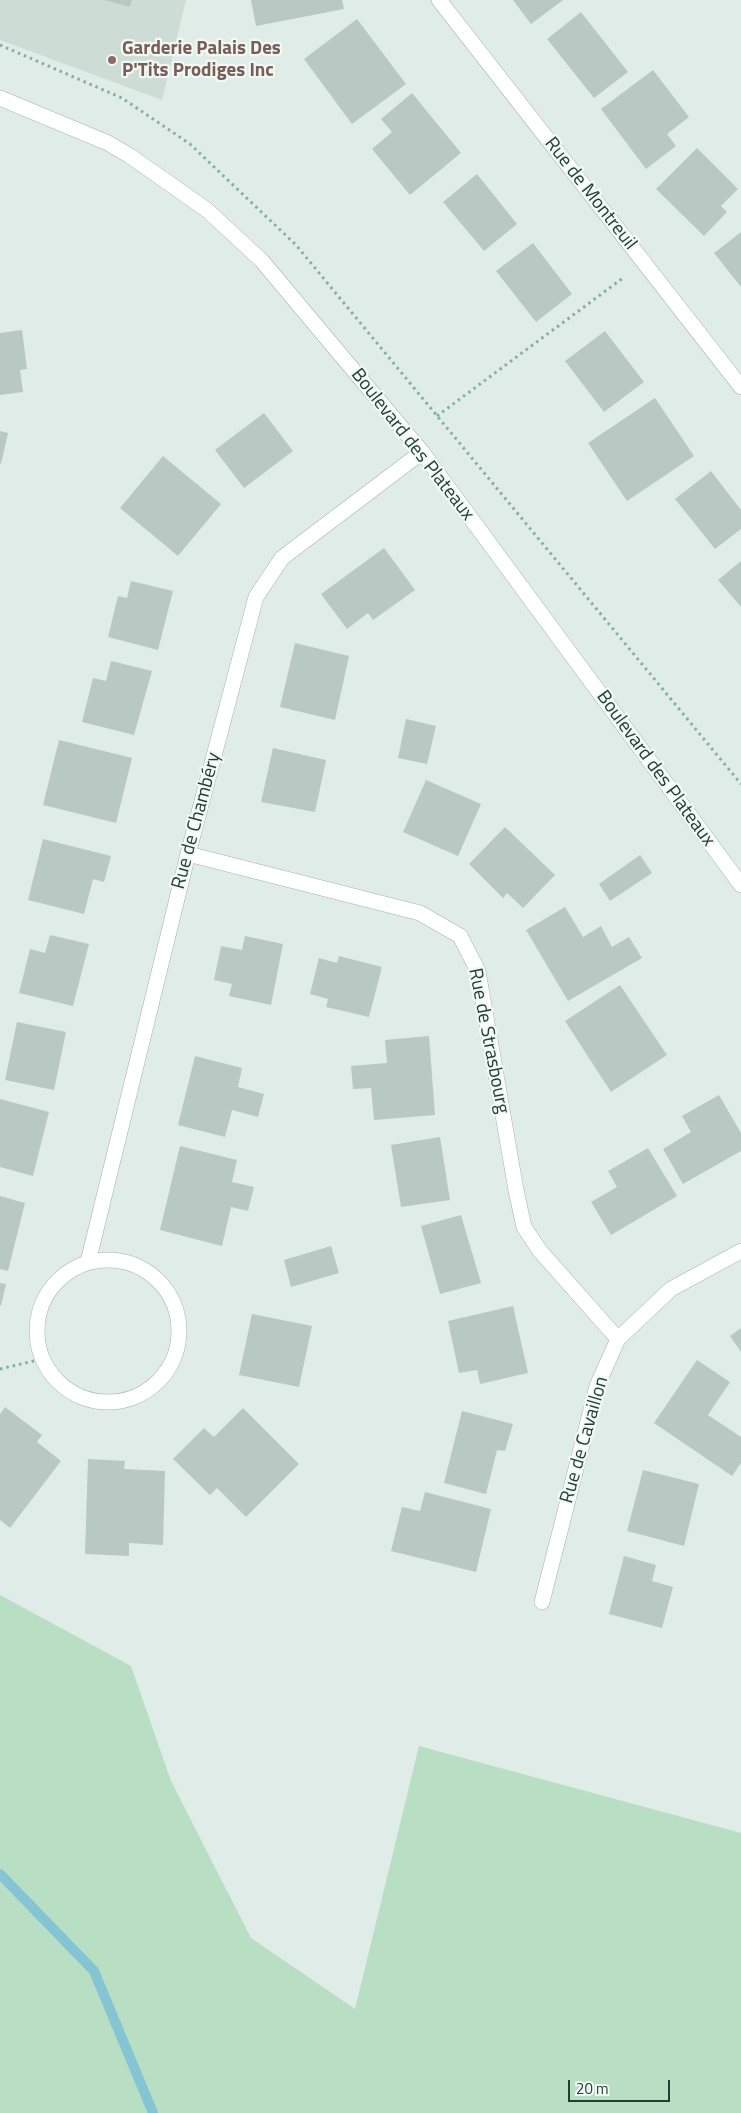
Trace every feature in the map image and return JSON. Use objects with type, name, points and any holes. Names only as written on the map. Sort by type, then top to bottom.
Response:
[{"type":"street","name":"Rue de Montreuil","points":[[439,0],[741,387]]},
{"type":"street","name":"Boulevard des Plateaux","points":[[0,98],[108,143],[152,170],[206,210],[262,260],[422,452],[741,885]]},
{"type":"street","name":"Rue de Chambéry","points":[[88,1262],[188,854],[256,597],[282,558],[422,452]]},
{"type":"street","name":"Rue de Strasbourg","points":[[188,854],[420,913],[460,936],[478,971],[514,1181],[524,1227],[540,1252],[618,1340]]},
{"type":"street","name":"Rue de Cavaillon","points":[[542,1602],[597,1386],[618,1340],[671,1289],[741,1252]]},
{"type":"street","points":[[111,1260],[134,1264],[154,1276],[160,1282],[170,1294],[179,1315],[180,1338],[174,1361],[161,1380],[143,1394],[121,1402],[96,1402],[74,1394],[55,1379],[42,1359],[36,1336],[39,1312],[49,1290],[66,1273],[88,1262],[111,1260]]},
{"type":"path","points":[[437,416],[644,262]]},
{"type":"path","points":[[0,1369],[42,1359]]},
{"type":"shaded area","name":"Garderie Palais Des P'Tits Prodiges Inc","points":[[0,0],[186,0],[162,100],[0,40]]},
{"type":"green space","points":[[0,1595],[131,1666],[171,1781],[251,1938],[355,2009],[419,1746],[741,1833],[741,2113],[0,2113]]},
{"type":"building","points":[[104,0],[132,0],[130,7]]},
{"type":"building","points":[[251,0],[342,0],[344,9],[256,26]]},
{"type":"building","points":[[513,0],[563,0],[531,24]]},
{"type":"building","points":[[581,12],[628,72],[594,98],[547,39]]},
{"type":"building","points":[[357,19],[406,84],[352,124],[304,59]]},
{"type":"building","points":[[653,70],[689,117],[667,134],[676,146],[646,169],[601,109]]},
{"type":"building","points":[[412,93],[461,153],[410,195],[372,149],[392,132],[381,119]]},
{"type":"building","points":[[697,148],[738,189],[721,206],[727,212],[704,236],[656,189]]},
{"type":"building","points":[[477,174],[517,224],[484,251],[443,202]]},
{"type":"building","points":[[741,232],[741,287],[714,253]]},
{"type":"building","points":[[533,243],[572,294],[536,322],[496,271]]},
{"type":"building","points":[[22,330],[27,369],[20,370],[23,392],[0,395],[0,333]]},
{"type":"building","points":[[605,331],[644,382],[604,412],[565,361]]},
{"type":"building","points":[[655,398],[694,456],[627,501],[588,443]]},
{"type":"building","points":[[264,413],[293,451],[244,488],[215,450]]},
{"type":"building","points":[[0,431],[8,433],[1,464],[0,463]]},
{"type":"building","points":[[163,456],[221,504],[178,556],[120,508]]},
{"type":"building","points":[[711,471],[741,510],[741,529],[715,549],[675,499]]},
{"type":"building","points":[[384,548],[415,590],[373,620],[368,613],[347,629],[321,594]]},
{"type":"building","points":[[741,561],[741,607],[718,580]]},
{"type":"building","points":[[131,581],[173,591],[158,650],[108,637],[118,596],[127,598]]},
{"type":"building","points":[[295,643],[349,656],[335,720],[280,707]]},
{"type":"building","points":[[111,661],[152,671],[134,735],[82,722],[93,678],[106,681]]},
{"type":"building","points":[[406,719],[436,726],[427,764],[398,758]]},
{"type":"building","points":[[59,740],[132,758],[116,823],[43,805]]},
{"type":"building","points":[[273,748],[326,760],[315,812],[261,802]]},
{"type":"building","points":[[426,780],[481,804],[458,856],[403,832]]},
{"type":"building","points":[[505,827],[555,875],[523,908],[507,893],[503,898],[469,864]]},
{"type":"building","points":[[43,839],[111,856],[104,882],[93,879],[84,914],[28,900]]},
{"type":"building","points":[[640,855],[652,873],[610,901],[599,884]]},
{"type":"building","points":[[565,907],[583,937],[601,926],[612,947],[629,937],[642,958],[568,1001],[526,930]]},
{"type":"building","points":[[50,935],[89,944],[73,1006],[19,993],[30,949],[45,953]]},
{"type":"building","points":[[245,936],[283,944],[271,1005],[229,996],[232,984],[214,980],[221,946],[242,950]]},
{"type":"building","points":[[339,956],[382,967],[369,1017],[326,1007],[328,999],[310,994],[319,958],[337,963]]},
{"type":"building","points":[[620,985],[667,1055],[611,1092],[565,1021]]},
{"type":"building","points":[[17,1022],[66,1032],[54,1090],[5,1080]]},
{"type":"building","points":[[429,1036],[435,1115],[374,1120],[371,1088],[353,1089],[351,1066],[387,1063],[385,1040]]},
{"type":"building","points":[[195,1056],[242,1068],[238,1087],[264,1094],[258,1117],[232,1110],[225,1137],[178,1125]]},
{"type":"building","points":[[719,1095],[741,1133],[741,1151],[683,1184],[663,1149],[691,1132],[682,1116]]},
{"type":"building","points":[[0,1099],[49,1112],[33,1176],[0,1167]]},
{"type":"building","points":[[440,1137],[450,1200],[401,1207],[391,1145]]},
{"type":"building","points":[[180,1146],[237,1160],[232,1182],[254,1187],[248,1211],[231,1207],[222,1246],[160,1230]]},
{"type":"building","points":[[648,1148],[677,1196],[611,1235],[591,1202],[617,1187],[608,1171]]},
{"type":"building","points":[[0,1196],[25,1203],[8,1271],[0,1269]]},
{"type":"building","points":[[461,1215],[481,1283],[440,1294],[421,1226]]},
{"type":"building","points":[[331,1246],[339,1273],[291,1287],[284,1260]]},
{"type":"building","points":[[0,1283],[6,1284],[1,1306],[0,1305]]},
{"type":"building","points":[[513,1306],[528,1373],[480,1384],[477,1370],[459,1373],[448,1321]]},
{"type":"building","points":[[252,1314],[312,1326],[299,1387],[239,1375]]},
{"type":"building","points":[[741,1328],[741,1352],[730,1336]]},
{"type":"building","points":[[697,1360],[730,1382],[708,1415],[741,1437],[741,1463],[732,1476],[654,1423]]},
{"type":"building","points":[[5,1407],[42,1435],[37,1442],[61,1461],[10,1528],[0,1520],[0,1414]]},
{"type":"building","points":[[243,1408],[299,1464],[246,1517],[217,1488],[210,1495],[173,1459],[204,1428],[214,1437]]},
{"type":"building","points":[[462,1411],[513,1424],[505,1451],[497,1450],[486,1494],[444,1483]]},
{"type":"building","points":[[88,1459],[125,1461],[124,1469],[165,1471],[163,1545],[129,1543],[129,1556],[85,1554]]},
{"type":"building","points":[[643,1470],[699,1484],[684,1546],[627,1531]]},
{"type":"building","points":[[425,1492],[491,1509],[476,1572],[391,1551],[402,1507],[420,1511]]},
{"type":"building","points":[[624,1556],[656,1565],[652,1581],[673,1587],[662,1628],[609,1614]]},
{"type":"waterway","points":[[0,1874],[94,1971],[153,2113]]},
{"type":"place","name":"Garderie Palais Des P'Tits Prodiges Inc","points":[[112,60]]}]
